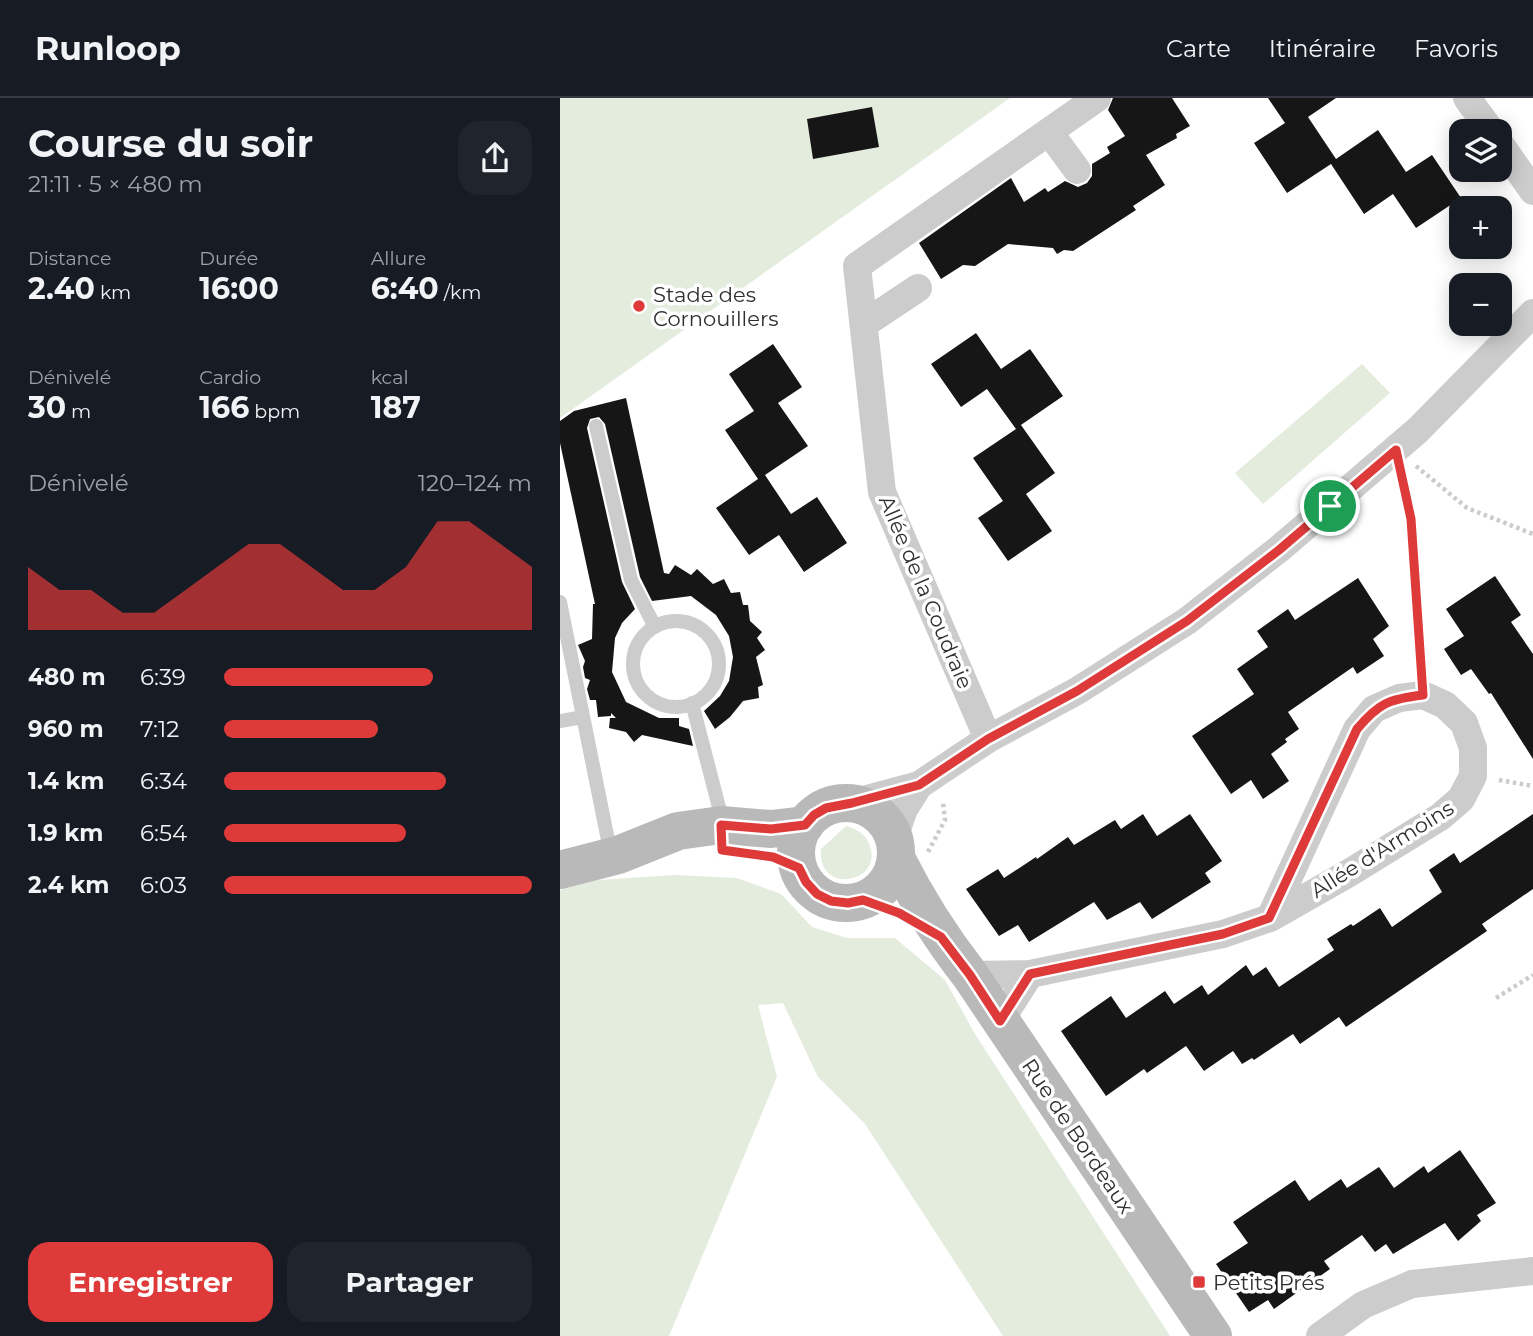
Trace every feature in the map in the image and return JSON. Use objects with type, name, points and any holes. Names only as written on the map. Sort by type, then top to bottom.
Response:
[{"type":"main road","points":[[852,803],[878,814],[887,824],[900,861],[886,884],[876,893],[863,900],[848,903],[824,897],[806,882],[796,853],[805,825],[814,815],[826,808],[852,803]]},
{"type":"main road","points":[[721,838],[805,825]]},
{"type":"main road","points":[[560,870],[614,856],[678,831],[721,838],[799,868]]},
{"type":"main road","name":"Rue de Bordeaux","points":[[900,861],[941,937],[970,975],[1213,1336]]},
{"type":"main road","points":[[863,900],[899,913],[941,937]]},
{"type":"street","points":[[1077,170],[1049,132],[1097,98]]},
{"type":"street","points":[[1467,98],[1482,119]]},
{"type":"street","name":"Allée de la Coudraie","points":[[988,739],[882,492],[857,266],[1049,132]]},
{"type":"street","points":[[1512,161],[1533,191]]},
{"type":"street","points":[[864,324],[918,288]]},
{"type":"street","points":[[852,803],[925,781],[988,739],[1077,691],[1187,621],[1279,550],[1396,450],[1432,417],[1533,313]]},
{"type":"street","points":[[1423,695],[1446,705],[1464,723],[1473,748],[1473,776]]},
{"type":"street","name":"Allée d'Armoins","points":[[1269,918],[1357,729],[1374,709],[1399,698],[1423,695]]},
{"type":"street","name":"Allée d'Armoins","points":[[970,975],[1030,974],[1223,934],[1269,918],[1440,817],[1461,799],[1473,776]]},
{"type":"street","points":[[900,861],[904,810],[925,781]]},
{"type":"street","points":[[1000,1021],[1030,974]]},
{"type":"street","points":[[1320,1336],[1363,1305],[1412,1284],[1533,1271]]},
{"type":"lane","points":[[596,426],[631,580],[655,627]]},
{"type":"lane","points":[[560,602],[614,856]]},
{"type":"lane","points":[[666,622],[688,623],[708,635],[718,656],[716,679],[710,689],[692,704],[681,706],[658,703],[640,688],[633,666],[634,654],[645,634],[666,622]]},
{"type":"lane","points":[[692,704],[711,770],[721,838]]},
{"type":"lane","points":[[560,721],[583,716]]},
{"type":"path","points":[[1396,450],[1467,508],[1533,534]]},
{"type":"path","points":[[1396,450],[1411,519],[1423,695]]},
{"type":"path","points":[[1473,776],[1533,786]]},
{"type":"path","points":[[900,861],[945,820],[942,793],[925,781]]},
{"type":"path","points":[[1496,998],[1533,975]]},
{"type":"shaded area","name":"Stade des Cornouillers","points":[[560,98],[1010,98],[560,418]]},
{"type":"shaded area","points":[[1362,364],[1390,393],[1263,504],[1235,473]]},
{"type":"shaded area","points":[[846,826],[864,835],[870,846],[871,859],[867,869],[859,876],[849,879],[838,878],[829,873],[822,864],[821,849]]},
{"type":"shaded area","points":[[675,875],[737,878],[781,894],[812,927],[847,938],[895,938],[945,980],[975,1034],[1170,1336],[1003,1336],[865,1124],[818,1077],[783,1003],[758,1005],[777,1077],[669,1336],[560,1336],[560,890],[597,880]]},
{"type":"building","points":[[1113,98],[1172,98],[1190,126],[1176,134],[1177,138],[1146,155],[1165,185],[1133,206],[1136,210],[1073,251],[1064,250],[1057,254],[1053,248],[1008,244],[975,266],[963,265],[941,279],[919,243],[1011,178],[1024,202],[1045,188],[1048,192],[1065,181],[1078,187],[1087,183],[1092,176],[1092,164],[1110,153],[1107,147],[1125,136],[1108,110]]},
{"type":"building","points":[[1268,98],[1336,98],[1308,117],[1336,159],[1378,130],[1406,172],[1432,155],[1460,196],[1449,196],[1449,206],[1416,228],[1393,194],[1364,214],[1331,164],[1287,193],[1254,143],[1285,123]]},
{"type":"building","points":[[872,107],[879,147],[813,159],[807,119]]},
{"type":"building","points":[[976,333],[1001,369],[1030,349],[1063,396],[1018,427],[1021,425],[1055,473],[1026,494],[1052,531],[1008,561],[978,518],[1003,501],[973,458],[1016,429],[987,389],[961,407],[931,364]]},
{"type":"building","points":[[773,344],[802,387],[778,403],[808,446],[765,475],[791,514],[817,497],[847,543],[804,572],[779,535],[749,555],[716,508],[758,479],[725,430],[754,411],[729,374]]},
{"type":"building","points":[[626,398],[664,573],[669,574],[675,565],[691,575],[697,569],[713,584],[724,579],[731,593],[740,592],[743,605],[748,605],[750,621],[762,632],[757,638],[765,650],[756,657],[763,685],[758,687],[759,698],[743,701],[730,717],[715,729],[704,711],[720,696],[729,681],[733,657],[729,636],[716,615],[691,596],[652,601],[640,577],[605,424],[599,417],[590,419],[587,428],[622,582],[635,609],[622,623],[615,638],[612,672],[626,702],[659,718],[679,718],[679,726],[689,729],[693,746],[642,735],[634,742],[626,732],[609,728],[610,718],[616,718],[611,713],[611,716],[598,717],[596,700],[590,700],[587,689],[590,680],[585,678],[585,661],[578,645],[592,639],[595,604],[560,443],[560,421],[574,411]]},
{"type":"building","points":[[1495,576],[1521,615],[1511,622],[1533,654],[1533,759],[1491,693],[1489,694],[1471,669],[1461,675],[1444,649],[1464,636],[1446,609]]},
{"type":"building","points":[[1358,578],[1389,626],[1373,639],[1384,656],[1357,674],[1353,667],[1288,712],[1299,729],[1271,754],[1289,781],[1263,799],[1251,780],[1231,794],[1192,736],[1254,694],[1237,669],[1268,647],[1257,631],[1288,609],[1295,620]]},
{"type":"building","points":[[1143,814],[1157,836],[1190,814],[1222,861],[1205,873],[1211,882],[1152,919],[1140,902],[1107,920],[1094,902],[1029,942],[1018,925],[999,936],[966,889],[998,869],[1004,878],[1068,837],[1074,845],[1115,820],[1121,829]]},
{"type":"building","points":[[1533,814],[1533,889],[1482,924],[1487,931],[1346,1027],[1339,1017],[1300,1044],[1293,1034],[1254,1060],[1252,1058],[1242,1064],[1233,1051],[1204,1071],[1186,1046],[1147,1073],[1144,1069],[1106,1096],[1061,1031],[1111,996],[1126,1018],[1165,991],[1174,1004],[1202,985],[1208,995],[1246,965],[1253,976],[1266,967],[1279,987],[1334,950],[1327,939],[1380,908],[1392,927],[1442,892],[1429,870],[1454,853],[1460,863]]},
{"type":"building","points":[[1460,1150],[1496,1203],[1477,1215],[1481,1221],[1458,1241],[1445,1223],[1393,1254],[1386,1244],[1375,1252],[1362,1235],[1324,1261],[1330,1269],[1274,1309],[1268,1300],[1249,1312],[1216,1264],[1248,1243],[1233,1222],[1295,1180],[1309,1201],[1341,1179],[1347,1188],[1379,1167],[1394,1188],[1424,1166],[1428,1173]]},
{"type":"place","name":"Stade des Cornouillers","points":[[639,306]]},
{"type":"place","name":"Petits Prés","points":[[1199,1282]]},
{"type":"route","points":[[1396,450],[1411,519],[1423,695],[1399,698],[1374,709],[1357,729],[1269,918],[1223,934],[1030,974],[1000,1021],[941,937],[899,913],[863,900],[848,903],[831,901],[817,894],[806,882],[799,868],[773,857],[722,850],[721,825],[771,829],[805,825],[814,815],[826,808],[919,785],[988,739],[1077,691],[1187,621],[1279,550],[1330,506],[1396,450]]}]
